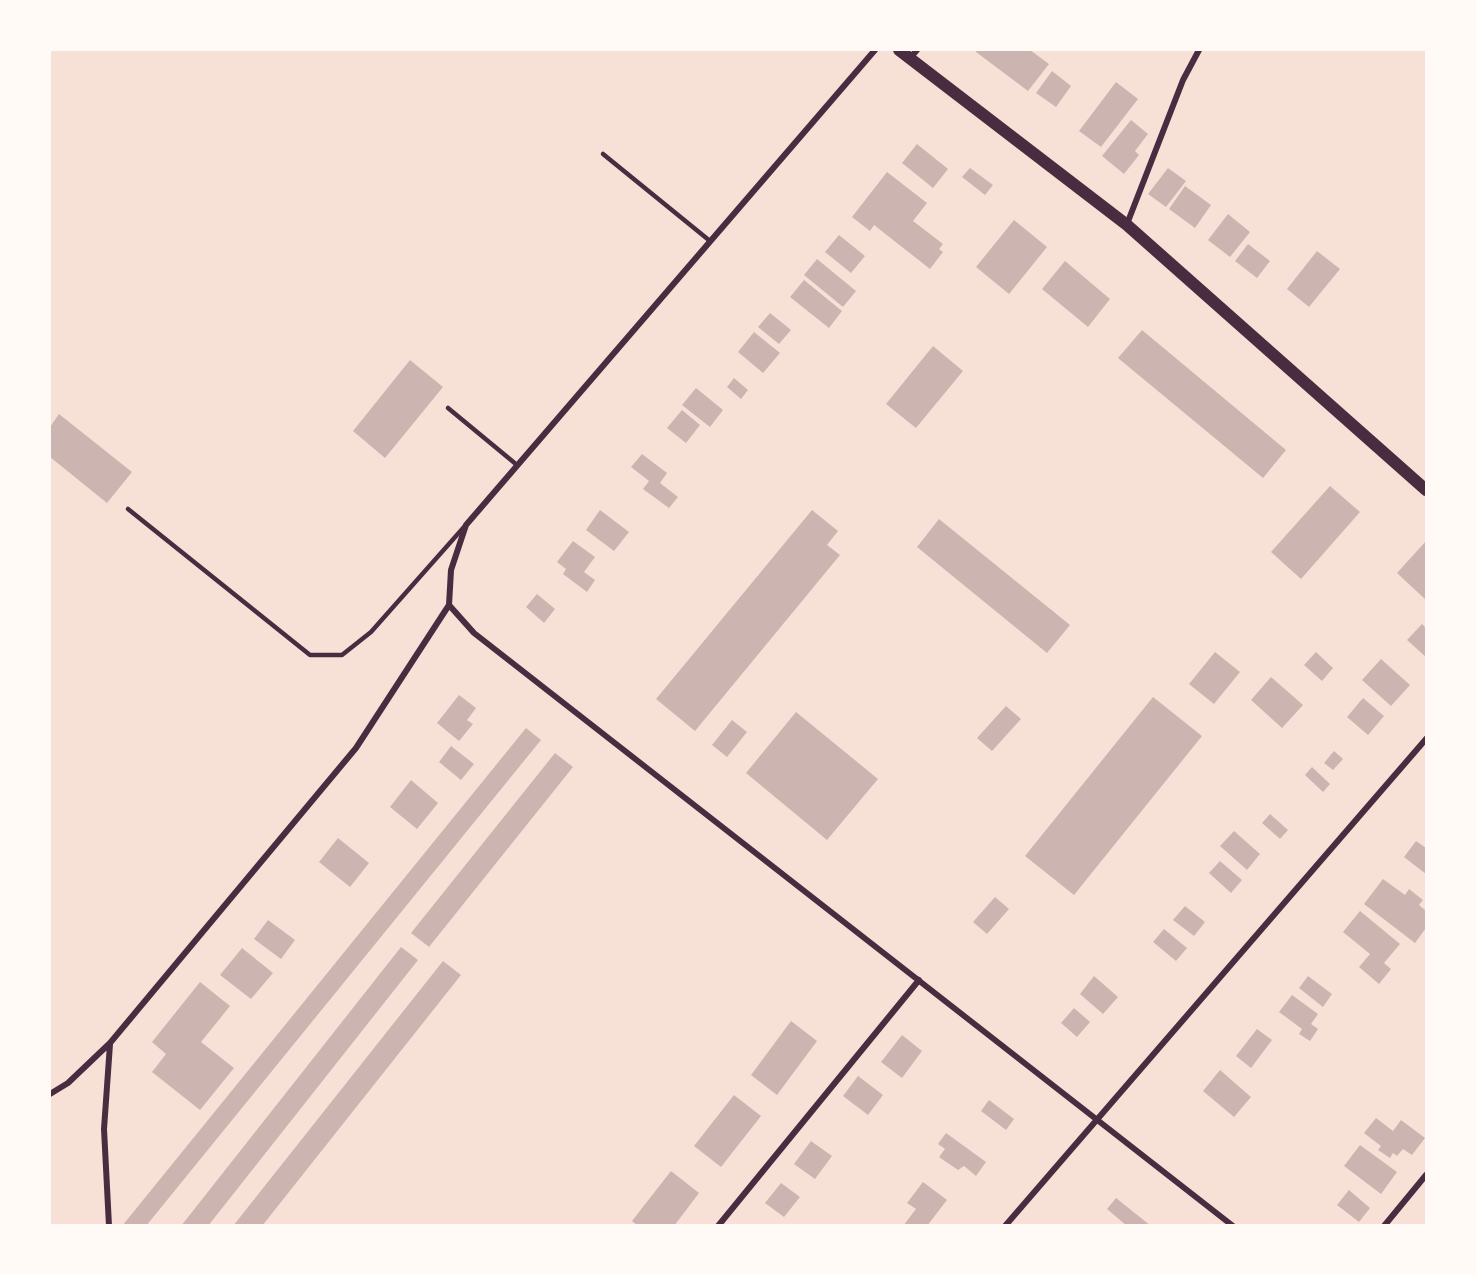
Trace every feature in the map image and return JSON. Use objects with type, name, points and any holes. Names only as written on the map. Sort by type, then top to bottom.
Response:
[{"type":"main road","points":[[899,50],[913,54],[1127,225],[1426,490]]},
{"type":"street","points":[[50,1095],[68,1083],[110,1043],[356,748],[449,605],[452,570],[466,525],[874,50]]},
{"type":"street","points":[[1127,225],[1183,80],[1199,50]]},
{"type":"street","points":[[449,605],[474,633],[1233,1226]]},
{"type":"street","points":[[1005,1226],[1426,739]]},
{"type":"street","points":[[718,1226],[919,980]]},
{"type":"street","points":[[109,1226],[104,1129],[110,1043]]},
{"type":"street","points":[[1384,1226],[1426,1175]]},
{"type":"lane","points":[[603,154],[710,241]]},
{"type":"lane","points":[[448,408],[517,465]]},
{"type":"lane","points":[[128,509],[310,655],[342,655],[371,633],[466,525]]},
{"type":"building","points":[[977,50],[1030,50],[1049,64],[1028,91],[976,52]]},
{"type":"building","points":[[1052,71],[1071,86],[1056,107],[1036,93]]},
{"type":"building","points":[[1116,82],[1138,99],[1101,147],[1079,131]]},
{"type":"building","points":[[1131,120],[1148,134],[1135,151],[1139,155],[1124,174],[1102,156]]},
{"type":"building","points":[[917,144],[948,169],[933,188],[902,163]]},
{"type":"building","points":[[970,168],[993,185],[985,195],[962,177]]},
{"type":"building","points":[[1168,168],[1186,181],[1166,207],[1148,194]]},
{"type":"building","points":[[887,172],[927,203],[913,221],[943,244],[939,249],[943,252],[930,269],[874,225],[870,231],[852,217]]},
{"type":"building","points":[[1185,186],[1211,205],[1195,228],[1169,209]]},
{"type":"building","points":[[1228,214],[1250,232],[1230,257],[1208,240]]},
{"type":"building","points":[[1014,220],[1047,247],[1009,294],[976,267]]},
{"type":"building","points":[[839,235],[865,256],[851,273],[825,252]]},
{"type":"building","points":[[1248,244],[1270,261],[1257,278],[1235,261]]},
{"type":"building","points":[[1317,251],[1340,269],[1309,307],[1287,289]]},
{"type":"building","points":[[817,259],[856,291],[843,307],[804,275]]},
{"type":"building","points":[[1065,261],[1110,299],[1088,327],[1042,289]]},
{"type":"building","points":[[804,280],[842,311],[829,328],[790,297]]},
{"type":"building","points":[[770,313],[791,330],[779,344],[758,327]]},
{"type":"building","points":[[1142,330],[1286,450],[1263,478],[1118,358]]},
{"type":"building","points":[[754,332],[780,353],[763,373],[738,352]]},
{"type":"building","points":[[933,346],[963,371],[916,428],[886,404]]},
{"type":"building","points":[[410,360],[443,387],[385,458],[353,431]]},
{"type":"building","points":[[734,378],[748,390],[741,399],[727,387]]},
{"type":"building","points":[[696,388],[723,410],[710,427],[682,405]]},
{"type":"building","points":[[682,410],[700,425],[686,443],[667,428]]},
{"type":"building","points":[[59,414],[132,472],[107,503],[50,457],[50,427]]},
{"type":"building","points":[[642,454],[667,473],[660,483],[678,497],[669,508],[643,489],[649,481],[631,467]]},
{"type":"building","points":[[1330,486],[1360,512],[1301,579],[1271,552]]},
{"type":"building","points":[[600,510],[629,532],[614,551],[586,530]]},
{"type":"building","points":[[812,510],[838,531],[827,545],[840,555],[695,731],[656,699]]},
{"type":"building","points":[[939,519],[1070,625],[1047,653],[917,547]]},
{"type":"building","points":[[573,541],[595,557],[584,572],[595,580],[587,592],[563,574],[566,569],[557,562]]},
{"type":"building","points":[[1426,541],[1426,600],[1397,573]]},
{"type":"building","points":[[537,594],[555,609],[544,623],[526,607]]},
{"type":"building","points":[[1422,624],[1426,628],[1426,657],[1407,640]]},
{"type":"building","points":[[1215,652],[1240,672],[1214,704],[1189,684]]},
{"type":"building","points":[[1316,652],[1333,668],[1322,681],[1304,665]]},
{"type":"building","points":[[1381,659],[1410,685],[1391,706],[1362,680]]},
{"type":"building","points":[[1271,677],[1303,705],[1282,728],[1251,700]]},
{"type":"building","points":[[459,695],[476,708],[467,720],[473,724],[459,741],[437,723]]},
{"type":"building","points":[[1153,697],[1202,736],[1074,895],[1025,856]]},
{"type":"building","points":[[1363,698],[1384,716],[1368,735],[1347,717]]},
{"type":"building","points":[[1006,706],[1021,719],[992,751],[977,738]]},
{"type":"building","points":[[796,712],[878,779],[827,840],[746,773]]},
{"type":"building","points":[[732,720],[747,732],[727,757],[712,745]]},
{"type":"building","points":[[526,728],[541,740],[146,1226],[122,1226]]},
{"type":"building","points":[[451,746],[474,764],[461,780],[439,762]]},
{"type":"building","points":[[1334,751],[1343,759],[1333,770],[1324,763]]},
{"type":"building","points":[[555,753],[573,767],[429,947],[411,933]]},
{"type":"building","points":[[1312,767],[1330,784],[1323,792],[1305,775]]},
{"type":"building","points":[[411,780],[438,803],[417,829],[390,807]]},
{"type":"building","points":[[1270,814],[1288,830],[1280,839],[1262,823]]},
{"type":"building","points":[[1234,831],[1260,854],[1247,870],[1220,846]]},
{"type":"building","points":[[338,838],[369,863],[350,887],[319,862]]},
{"type":"building","points":[[1416,841],[1426,848],[1426,874],[1404,857]]},
{"type":"building","points":[[1220,861],[1242,880],[1231,893],[1209,873]]},
{"type":"building","points":[[1383,879],[1405,895],[1409,889],[1423,900],[1419,905],[1426,911],[1426,928],[1415,943],[1364,904]]},
{"type":"building","points":[[995,897],[1009,909],[987,934],[973,922]]},
{"type":"building","points":[[1185,906],[1205,922],[1194,936],[1173,920]]},
{"type":"building","points":[[1360,911],[1400,944],[1384,963],[1391,969],[1379,984],[1359,967],[1370,954],[1343,932]]},
{"type":"building","points":[[268,920],[295,940],[281,959],[254,939]]},
{"type":"building","points":[[1164,929],[1187,948],[1176,961],[1153,942]]},
{"type":"building","points":[[401,947],[418,960],[208,1226],[181,1226]]},
{"type":"building","points":[[242,948],[273,973],[251,999],[220,975]]},
{"type":"building","points":[[443,961],[461,975],[262,1226],[233,1226]]},
{"type":"building","points":[[1094,976],[1118,997],[1103,1014],[1080,994]]},
{"type":"building","points":[[1308,976],[1332,994],[1323,1007],[1299,988]]},
{"type":"building","points":[[200,982],[230,1006],[201,1042],[234,1068],[200,1110],[152,1072],[166,1054],[152,1042]]},
{"type":"building","points":[[1292,995],[1318,1014],[1311,1024],[1318,1029],[1310,1041],[1299,1034],[1302,1029],[1279,1012]]},
{"type":"building","points":[[1074,1008],[1090,1022],[1077,1037],[1061,1023]]},
{"type":"building","points":[[791,1021],[817,1041],[777,1095],[751,1075]]},
{"type":"building","points":[[1257,1029],[1272,1040],[1251,1068],[1236,1056]]},
{"type":"building","points":[[902,1035],[922,1051],[902,1078],[881,1062]]},
{"type":"building","points":[[1220,1070],[1251,1097],[1234,1117],[1203,1091]]},
{"type":"building","points":[[858,1076],[883,1095],[868,1115],[843,1096]]},
{"type":"building","points":[[734,1095],[761,1116],[721,1167],[694,1146]]},
{"type":"building","points":[[989,1100],[1014,1119],[1006,1130],[981,1111]]},
{"type":"building","points":[[1376,1118],[1393,1131],[1401,1120],[1425,1138],[1412,1155],[1403,1149],[1397,1156],[1393,1153],[1390,1158],[1378,1150],[1381,1146],[1364,1133]]},
{"type":"building","points":[[946,1133],[986,1162],[976,1176],[964,1166],[958,1170],[939,1157],[945,1149],[938,1144]]},
{"type":"building","points":[[811,1141],[832,1156],[815,1179],[794,1164]]},
{"type":"building","points":[[1360,1145],[1397,1172],[1381,1194],[1344,1166]]},
{"type":"building","points":[[671,1171],[699,1193],[674,1226],[638,1226],[632,1221]]},
{"type":"building","points":[[923,1182],[947,1200],[927,1226],[903,1226],[916,1209],[907,1203]]},
{"type":"building","points":[[781,1183],[800,1197],[784,1217],[765,1203]]},
{"type":"building","points":[[1349,1190],[1370,1208],[1359,1222],[1337,1205]]},
{"type":"building","points":[[1116,1198],[1151,1226],[1127,1226],[1107,1209]]}]
